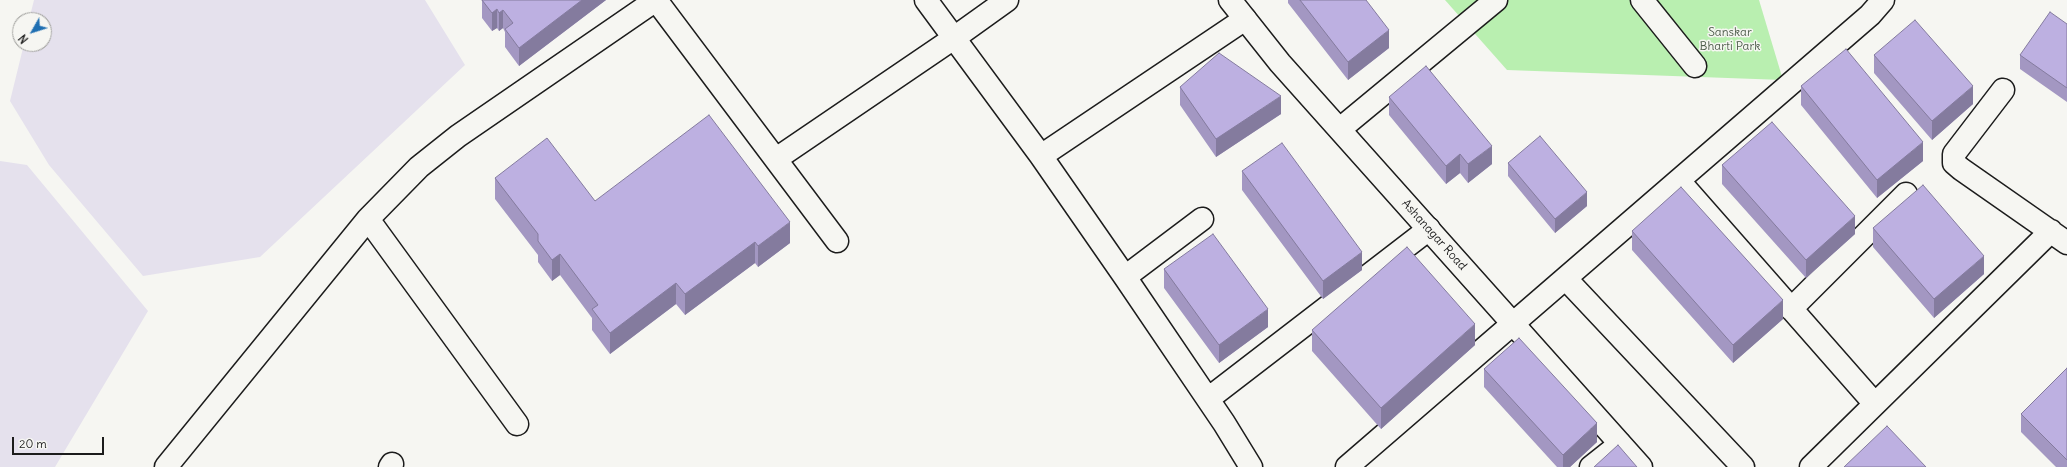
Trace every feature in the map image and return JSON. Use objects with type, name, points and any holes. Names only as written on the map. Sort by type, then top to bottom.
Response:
[{"type":"street","points":[[166,467],[368,219],[419,167],[458,136],[656,0],[837,241]]},
{"type":"street","points":[[926,0],[1041,156],[1208,399],[1251,467]]},
{"type":"street","points":[[776,159],[954,38],[1007,0]]},
{"type":"street","name":"Ashanagar Road","points":[[1230,0],[1280,63],[1641,467]]},
{"type":"street","points":[[1340,129],[1496,0]]},
{"type":"street","points":[[1642,0],[1694,66]]},
{"type":"street","points":[[1347,467],[1870,15],[1883,0]]},
{"type":"street","points":[[1041,156],[1245,19]]},
{"type":"street","points":[[1811,467],[1875,404],[2059,237],[1954,163],[1954,154],[2003,90]]},
{"type":"street","points":[[1679,181],[1875,404]]},
{"type":"street","points":[[1791,309],[1906,194]]},
{"type":"street","points":[[368,219],[517,424]]},
{"type":"street","points":[[1125,277],[1202,219]]},
{"type":"street","points":[[1208,399],[1429,229]]},
{"type":"street","points":[[1566,279],[1743,467]]},
{"type":"street","points":[[1591,467],[1620,444]]},
{"type":"shaded area","points":[[34,0],[425,0],[465,65],[260,257],[143,276],[49,165],[10,101],[22,52],[52,52],[52,12],[31,12]]},
{"type":"shaded area","points":[[0,161],[27,165],[148,311],[55,467],[0,467]]},
{"type":"green space","name":"Sanskar Bharti Park","points":[[1445,0],[1759,0],[1783,80],[1507,70]]},
{"type":"building","points":[[482,0],[582,0],[519,48],[505,29],[513,23],[503,10],[499,13],[497,9],[492,13]]},
{"type":"building","points":[[1300,0],[1366,0],[1389,30],[1348,62]]},
{"type":"building","points":[[2050,12],[2067,24],[2067,88],[2020,55]]},
{"type":"building","points":[[1915,20],[1973,86],[1932,121],[1874,55]]},
{"type":"building","points":[[1846,49],[1923,142],[1877,180],[1801,86]]},
{"type":"building","points":[[1219,53],[1281,96],[1216,139],[1180,87]]},
{"type":"building","points":[[1426,66],[1492,146],[1468,164],[1460,154],[1446,166],[1389,97]]},
{"type":"building","points":[[709,115],[790,222],[758,246],[755,242],[685,294],[676,283],[610,333],[592,309],[598,305],[560,254],[552,260],[538,241],[538,234],[495,178],[547,138],[595,201]]},
{"type":"building","points":[[1772,122],[1855,216],[1806,260],[1722,165]]},
{"type":"building","points":[[1540,136],[1587,192],[1555,219],[1508,163]]},
{"type":"building","points":[[1282,143],[1362,252],[1323,281],[1242,171]]},
{"type":"building","points":[[1923,185],[1984,256],[1934,299],[1873,228]]},
{"type":"building","points":[[1681,187],[1783,300],[1733,345],[1632,231]]},
{"type":"building","points":[[1213,234],[1268,309],[1219,345],[1164,269]]},
{"type":"building","points":[[1407,247],[1475,324],[1381,408],[1312,330]]},
{"type":"building","points":[[1519,338],[1597,423],[1563,455],[1484,369]]},
{"type":"building","points":[[2067,368],[2067,460],[2021,414]]},
{"type":"building","points":[[1887,426],[1926,467],[1844,467]]},
{"type":"building","points":[[1618,445],[1637,467],[1594,467]]}]
